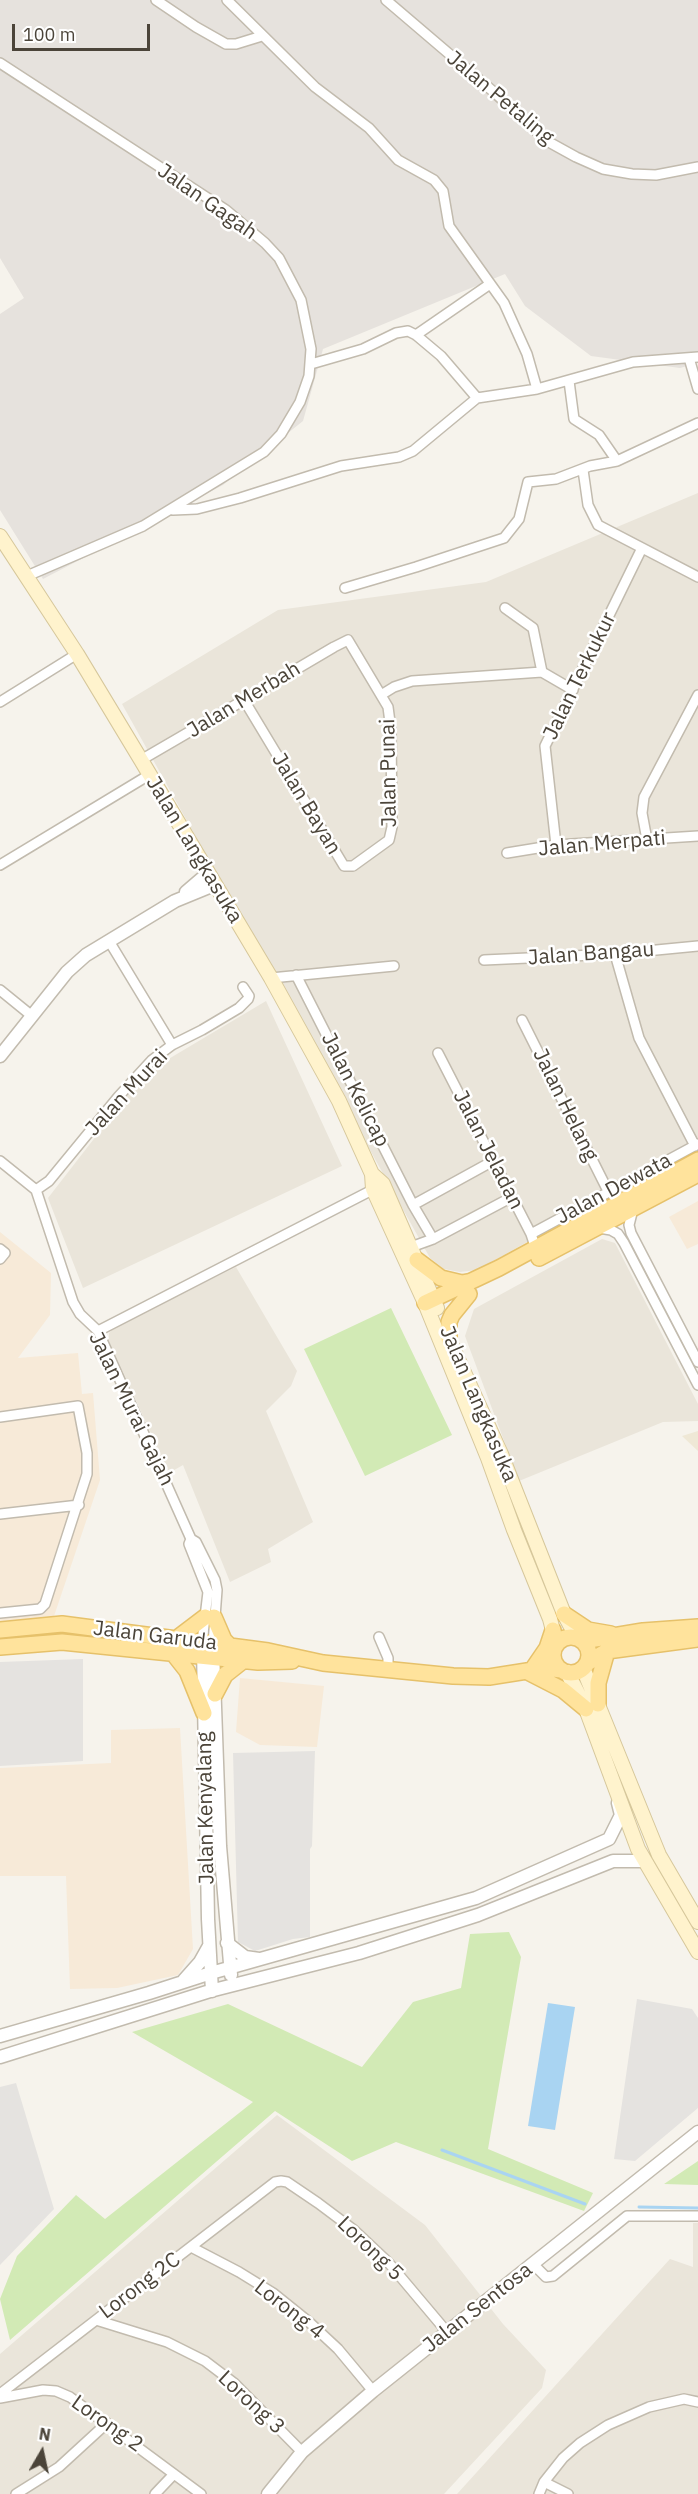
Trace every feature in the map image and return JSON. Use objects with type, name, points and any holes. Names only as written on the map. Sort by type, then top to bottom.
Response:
[{"type":"main road","name":"Jalan Langkasuka","points":[[0,536],[77,654],[141,760],[210,880],[271,978],[339,1101],[501,1454],[564,1614],[580,1639]]},
{"type":"main road","points":[[449,1339],[449,1322],[452,1315],[472,1287],[697,1150]]},
{"type":"main road","points":[[431,1305],[599,1228],[698,1174]]},
{"type":"main road","name":"Jalan Langkasuka","points":[[378,1187],[414,1254],[554,1641]]},
{"type":"main road","points":[[414,1254],[431,1272],[451,1282],[472,1287]]},
{"type":"main road","points":[[564,1614],[588,1630],[617,1634]]},
{"type":"main road","points":[[204,1713],[174,1645],[210,1617],[230,1646]]},
{"type":"main road","name":"Jalan Garuda","points":[[0,1630],[62,1624],[208,1650],[244,1660],[310,1661],[458,1677],[489,1677],[546,1668],[564,1671]]},
{"type":"main road","points":[[592,1706],[526,1670],[554,1641],[566,1637],[580,1639],[698,1627]]},
{"type":"main road","points":[[564,1671],[579,1671],[607,1651],[698,1638]]},
{"type":"main road","points":[[580,1639],[588,1651],[585,1665],[592,1706],[615,1788],[631,1831],[645,1861],[698,1952]]},
{"type":"main road","points":[[554,1641],[554,1661],[592,1706],[659,1855],[698,1922]]},
{"type":"main road","name":"Jalan Garuda","points":[[0,1647],[62,1642],[174,1645]]},
{"type":"main road","name":"Jalan Garuda","points":[[208,1650],[230,1646],[268,1651],[310,1661]]},
{"type":"main road","points":[[592,1706],[607,1651]]},
{"type":"main road","points":[[215,1694],[225,1675],[244,1660]]},
{"type":"street","points":[[156,0],[226,44],[236,44],[262,36]]},
{"type":"street","points":[[227,0],[315,87],[369,128],[398,160],[434,180],[443,191],[449,226],[504,303],[522,344],[537,389]]},
{"type":"street","name":"Jalan Petaling","points":[[386,0],[495,93],[547,141],[576,157],[603,169],[632,174],[656,175],[698,167]]},
{"type":"street","name":"Jalan Gagah","points":[[0,63],[226,210],[265,243],[279,258],[301,300],[308,326],[311,364],[300,402],[281,434],[264,452],[170,510],[116,539],[27,576]]},
{"type":"street","points":[[416,335],[490,284]]},
{"type":"street","points":[[311,364],[363,349],[396,333],[408,331],[441,356],[477,398]]},
{"type":"street","points":[[170,510],[197,509],[240,498],[341,466],[399,458],[413,451],[477,398],[537,389],[633,362],[693,357],[698,389]]},
{"type":"street","points":[[569,381],[574,419],[599,435],[617,461]]},
{"type":"street","points":[[345,588],[504,538],[519,519],[528,482],[556,479],[617,461],[698,423]]},
{"type":"street","points":[[584,470],[588,505],[597,525],[698,577]]},
{"type":"street","name":"Jalan Terkukur","points":[[556,845],[545,746],[642,548]]},
{"type":"street","points":[[506,608],[533,628],[542,672]]},
{"type":"street","name":"Jalan Punai","points":[[348,640],[388,707],[391,730],[393,827],[392,835],[385,844]]},
{"type":"street","name":"Jalan Merbah","points":[[141,760],[348,640]]},
{"type":"street","points":[[0,702],[77,654]]},
{"type":"street","points":[[381,694],[412,681],[542,672],[573,690]]},
{"type":"street","name":"Jalan Bayan","points":[[244,700],[344,866],[353,866],[385,844]]},
{"type":"street","points":[[647,840],[642,813],[644,797],[697,701]]},
{"type":"street","points":[[0,865],[149,775]]},
{"type":"street","name":"Jalan Merpati","points":[[507,853],[556,845],[698,836]]},
{"type":"street","points":[[0,1056],[67,972],[86,955],[210,880]]},
{"type":"street","points":[[109,941],[172,1045]]},
{"type":"street","name":"Jalan Bangau","points":[[484,960],[615,954],[698,946]]},
{"type":"street","points":[[615,954],[639,1038],[697,1150]]},
{"type":"street","points":[[271,978],[394,966]]},
{"type":"street","name":"Jalan Kelicap","points":[[296,975],[433,1239]]},
{"type":"street","name":"Jalan Murai","points":[[36,1190],[49,1181],[118,1097],[152,1060],[172,1045],[239,1008],[249,997],[243,987]]},
{"type":"street","points":[[0,990],[32,1016]]},
{"type":"street","name":"Jalan Helang","points":[[522,1020],[608,1191]]},
{"type":"street","name":"Jalan Jeladan","points":[[438,1053],[531,1234],[536,1249]]},
{"type":"street","name":"Jalan Dewata","points":[[531,1234],[608,1191],[697,1150]]},
{"type":"street","points":[[0,1161],[36,1190]]},
{"type":"street","points":[[413,1204],[494,1161]]},
{"type":"street","points":[[98,1331],[378,1187]]},
{"type":"street","name":"Jalan Murai Gajah","points":[[36,1190],[73,1302],[80,1314],[98,1331],[191,1539],[189,1544],[208,1592],[210,1617],[208,1650]]},
{"type":"street","points":[[414,1254],[433,1239],[512,1197]]},
{"type":"street","points":[[633,1209],[629,1225],[631,1233],[698,1362]]},
{"type":"street","points":[[599,1228],[618,1234],[624,1243],[698,1385]]},
{"type":"street","points":[[0,1417],[78,1406],[88,1468],[79,1505],[45,1604],[40,1609],[0,1614]]},
{"type":"street","points":[[0,1514],[79,1505]]},
{"type":"street","points":[[40,1609],[40,1626]]},
{"type":"street","points":[[379,1637],[388,1659],[388,1670]]},
{"type":"street","name":"Jalan Kenyalang","points":[[208,1650],[215,1694],[215,1753],[226,1943],[232,1985]]},
{"type":"street","name":"Jalan Kenyalang","points":[[208,1650],[204,1713],[212,1991]]},
{"type":"street","points":[[0,2036],[476,1898],[609,1839],[621,1815],[615,1788]]},
{"type":"street","points":[[0,2057],[232,1985],[359,1953],[478,1915],[613,1861],[625,1859],[645,1861]]},
{"type":"street","points":[[226,1943],[245,1957],[261,1960]]},
{"type":"street","points":[[181,1983],[200,1962],[209,1946]]},
{"type":"street","points":[[81,2014],[86,2029]]},
{"type":"street","name":"Jalan Sentosa","points":[[268,2494],[302,2452],[373,2391],[698,2132]]},
{"type":"street","name":"Lorong 2C","points":[[0,2396],[275,2182],[281,2181]]},
{"type":"street","name":"Lorong 5","points":[[281,2181],[287,2182],[318,2202],[354,2230],[388,2262],[447,2332]]},
{"type":"street","points":[[533,2264],[546,2277],[553,2276],[627,2216],[698,2216]]},
{"type":"street","name":"Lorong 4","points":[[191,2247],[273,2293],[338,2349],[373,2391]]},
{"type":"street","name":"Lorong 3","points":[[96,2320],[167,2342],[205,2361],[234,2383],[302,2452]]},
{"type":"street","name":"Lorong 2","points":[[0,2396],[43,2390],[56,2391],[70,2397],[201,2494]]},
{"type":"street","points":[[539,2494],[544,2482],[563,2458],[580,2443],[608,2425],[649,2407],[684,2399],[698,2402]]},
{"type":"street","points":[[16,2494],[59,2467],[107,2423]]},
{"type":"street","points":[[155,2494],[174,2474]]},
{"type":"street","points":[[544,2482],[568,2494]]},
{"type":"shaded area","points":[[0,0],[698,0],[698,363],[680,368],[591,356],[525,306],[505,274],[323,349],[303,421],[223,485],[43,579],[0,510],[0,314],[24,298],[0,258]]},
{"type":"shaded area","points":[[698,493],[698,1147],[477,1270],[460,1272],[444,1269],[430,1258],[122,704],[278,610],[486,582]]},
{"type":"shaded area","points":[[266,1001],[342,1166],[83,1288],[48,1198],[145,1073]]},
{"type":"shaded area","points":[[698,1201],[698,1244],[687,1249],[669,1217]]},
{"type":"shaded area","points":[[0,1232],[51,1273],[50,1315],[18,1358],[78,1353],[82,1394],[93,1393],[100,1480],[52,1622],[0,1626]]},
{"type":"shaded area","points":[[602,1239],[615,1243],[698,1404],[698,1421],[663,1422],[519,1481],[465,1336],[474,1309]]},
{"type":"shaded area","points":[[236,1267],[297,1371],[291,1386],[266,1411],[313,1522],[268,1549],[271,1562],[230,1582],[183,1465],[169,1473],[109,1341],[109,1333],[115,1327]]},
{"type":"shaded area","points":[[698,1431],[698,1451],[682,1436]]},
{"type":"shaded area","points":[[83,1659],[83,1761],[0,1766],[0,1662]]},
{"type":"shaded area","points":[[240,1678],[324,1686],[317,1747],[260,1745],[236,1732]]},
{"type":"shaded area","points":[[180,1728],[193,1949],[178,1975],[117,1988],[70,1989],[66,1876],[0,1876],[0,1768],[111,1763],[111,1730]]},
{"type":"shaded area","points":[[315,1751],[312,1846],[310,1849],[310,1937],[293,1939],[255,1951],[238,1942],[233,1753]]},
{"type":"shaded area","points":[[637,1999],[692,2009],[698,2018],[698,2108],[635,2161],[614,2159]]},
{"type":"shaded area","points":[[16,2083],[54,2209],[0,2265],[0,2087]]},
{"type":"shaded area","points":[[277,2115],[425,2225],[503,2324],[546,2370],[542,2388],[444,2494],[0,2494],[0,2354]]},
{"type":"shaded area","points":[[693,2223],[698,2223],[698,2494],[457,2494],[670,2259],[693,2267]]},
{"type":"green space","points":[[391,1308],[452,1435],[365,1476],[304,1349]]},
{"type":"green space","points":[[509,1932],[521,1957],[488,2149],[593,2193],[584,2211],[396,2142],[352,2161],[275,2111],[10,2340],[0,2299],[17,2256],[76,2195],[105,2219],[253,2102],[132,2032],[228,2004],[362,2067],[413,2002],[461,1988],[470,1934]]},
{"type":"green space","points":[[698,2161],[698,2185],[664,2184]]},
{"type":"water","points":[[548,2003],[575,2007],[555,2130],[528,2126]]},
{"type":"waterway","points":[[442,2150],[585,2204]]},
{"type":"waterway","points":[[639,2207],[698,2208]]}]
